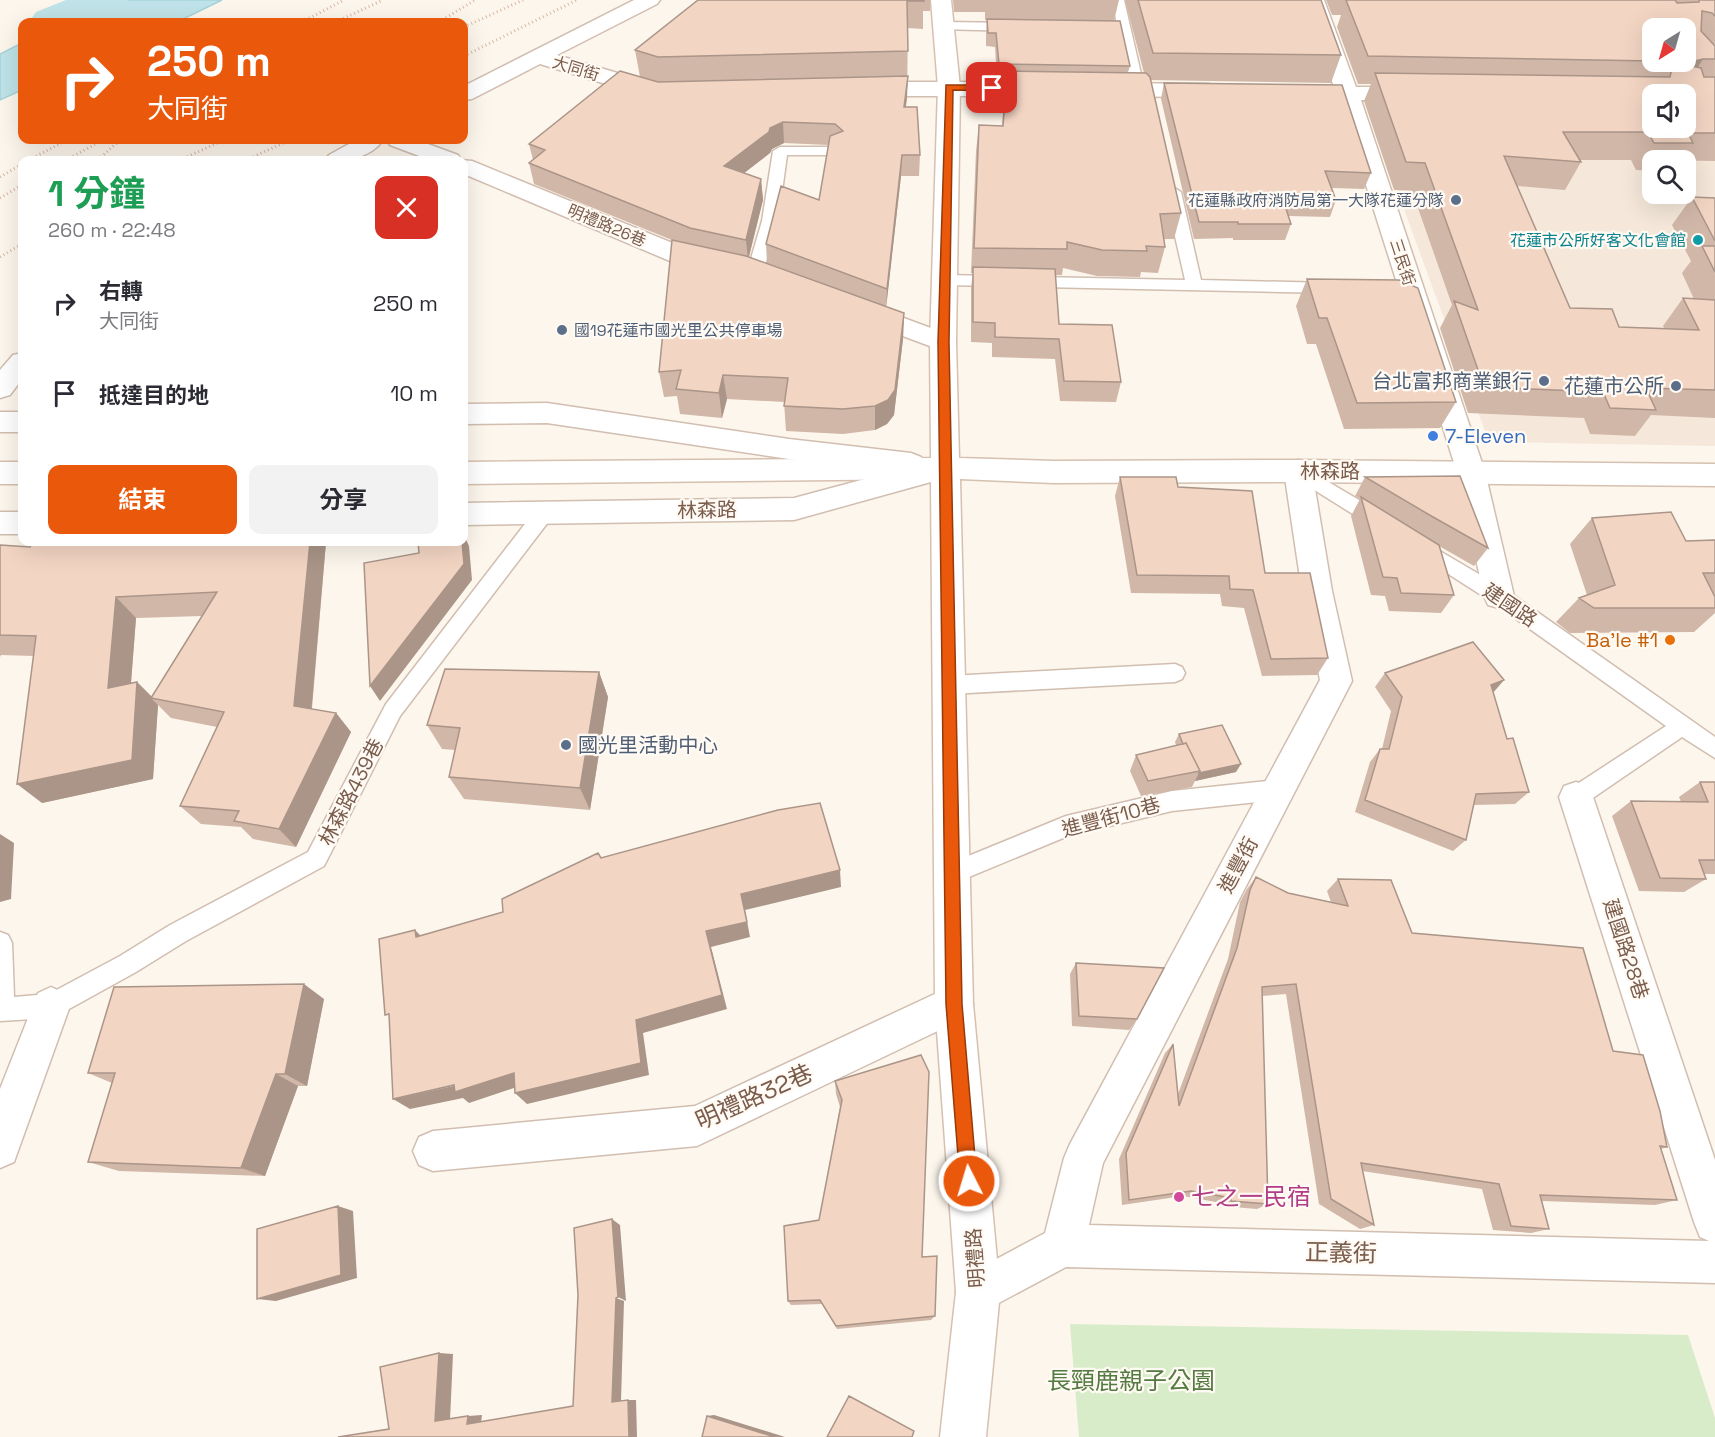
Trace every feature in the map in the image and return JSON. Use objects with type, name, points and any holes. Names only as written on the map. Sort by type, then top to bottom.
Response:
[{"type":"street","points":[[468,92],[650,0]]},
{"type":"street","name":"明禮路","points":[[942,13],[949,87],[943,342],[954,1004],[978,1292],[963,1437]]},
{"type":"street","name":"三民街","points":[[1323,14],[1348,93],[1400,290],[1471,472],[1499,596]]},
{"type":"street","name":"大同街","points":[[540,57],[661,94],[673,93]]},
{"type":"street","points":[[841,90],[949,87],[1228,92]]},
{"type":"street","points":[[1276,92],[1430,94]]},
{"type":"street","points":[[344,156],[365,144]]},
{"type":"street","points":[[408,144],[440,156]]},
{"type":"street","name":"明禮路26巷","points":[[468,168],[686,258],[766,276]]},
{"type":"street","points":[[843,305],[943,342]]},
{"type":"street","points":[[0,388],[18,367]]},
{"type":"street","name":"林森路","points":[[468,414],[547,413],[789,449],[946,468]]},
{"type":"street","points":[[0,422],[18,422]]},
{"type":"street","name":"林森路","points":[[468,473],[946,468],[1054,472],[1298,471],[1715,475]]},
{"type":"street","name":"林森路","points":[[468,514],[794,509],[946,468]]},
{"type":"street","name":"進豐街","points":[[1063,1246],[1084,1158],[1336,681],[1317,591],[1298,471]]},
{"type":"street","points":[[0,472],[18,473]]},
{"type":"street","points":[[0,523],[18,523]]},
{"type":"street","name":"建國路28巷","points":[[1576,797],[1715,1222]]},
{"type":"street","name":"明禮路32巷","points":[[433,1151],[697,1126],[954,1004]]},
{"type":"street","points":[[0,1148],[3,1133],[51,1006]]},
{"type":"street","name":"正義街","points":[[978,1292],[1063,1246],[1715,1262]]},
{"type":"lane","points":[[1118,0],[1119,29],[1135,78],[1153,102],[1156,114]]},
{"type":"lane","points":[[942,13],[1034,28]]},
{"type":"lane","name":"明禮路26巷","points":[[766,276],[770,220],[780,151],[834,151]]},
{"type":"lane","points":[[1171,182],[1194,285]]},
{"type":"lane","points":[[945,280],[1343,288]]},
{"type":"lane","name":"建國路","points":[[1298,471],[1499,596],[1715,749]]},
{"type":"lane","name":"林森路439巷","points":[[0,943],[3,1010],[51,1006],[128,964],[178,933],[316,859],[393,710],[545,512]]},
{"type":"lane","points":[[950,686],[1175,673]]},
{"type":"lane","name":"建國路28巷","points":[[1576,797],[1682,726]]},
{"type":"lane","name":"進豐街10巷","points":[[952,873],[1066,826],[1172,801],[1277,790]]},
{"type":"path","points":[[310,18],[344,0]]},
{"type":"path","points":[[345,18],[383,0]]},
{"type":"path","points":[[446,18],[475,0]]},
{"type":"path","points":[[468,25],[523,0]]},
{"type":"path","points":[[468,54],[578,0]]},
{"type":"path","points":[[37,156],[59,144]]},
{"type":"path","points":[[73,156],[96,144]]},
{"type":"path","points":[[102,156],[116,144]]},
{"type":"path","points":[[189,156],[215,144]]},
{"type":"path","points":[[255,156],[281,144]]},
{"type":"path","points":[[0,177],[18,166]]},
{"type":"path","points":[[0,198],[18,187]]},
{"type":"path","points":[[0,257],[18,246]]},
{"type":"shaded area","points":[[1370,116],[1642,128],[1642,138],[1696,138],[1696,126],[1715,122],[1715,446],[1489,442]]},
{"type":"green space","name":"長頸鹿親子公園","points":[[1070,1324],[1688,1335],[1715,1418],[1715,1437],[1079,1437]]},
{"type":"water","points":[[116,0],[222,0],[185,18],[76,18]]},
{"type":"water","points":[[18,45],[18,92],[0,100],[0,54]]},
{"type":"building","points":[[698,0],[924,1],[907,1],[908,51],[658,57],[635,50]]},
{"type":"building","points":[[1138,0],[1321,0],[1341,55],[1153,53]]},
{"type":"building","points":[[1346,0],[1675,0],[1677,3],[1715,0],[1715,16],[1702,11],[1701,31],[1715,46],[1715,59],[1696,61],[1696,18],[1642,18],[1642,61],[1368,56]]},
{"type":"building","points":[[987,19],[1120,21],[1130,66],[999,64],[996,33],[988,33]]},
{"type":"building","points":[[1696,67],[1701,68],[1704,77],[1715,77],[1715,133],[1696,133],[1696,84],[1642,84],[1642,132],[1563,132],[1581,162],[1504,156],[1570,308],[1612,309],[1619,327],[1699,330],[1683,298],[1715,300],[1715,390],[1646,388],[1656,410],[1610,408],[1603,392],[1484,387],[1454,301],[1478,310],[1425,163],[1406,162],[1375,73],[1670,77],[1671,72],[1696,72]]},
{"type":"building","points":[[620,71],[658,82],[908,76],[904,107],[917,107],[920,155],[902,155],[887,289],[766,244],[781,186],[819,200],[830,136],[843,131],[835,124],[783,122],[770,128],[769,132],[724,166],[761,179],[746,240],[690,228],[529,163],[545,150],[529,144]]},
{"type":"building","points":[[1007,71],[1146,73],[1150,77],[1181,213],[1160,214],[1165,247],[1146,246],[1147,251],[1102,250],[1067,242],[1067,249],[974,248],[979,125],[1003,126]]},
{"type":"building","points":[[1164,83],[1342,85],[1371,173],[1325,171],[1336,200],[1283,200],[1291,224],[1199,222]]},
{"type":"building","points":[[1651,138],[1690,138],[1693,143],[1654,143]]},
{"type":"building","points":[[1696,197],[1715,198],[1715,241],[1696,204]]},
{"type":"building","points":[[672,240],[746,256],[904,313],[895,390],[888,400],[875,406],[843,409],[784,406],[788,378],[723,375],[719,393],[676,389],[681,370],[659,372]]},
{"type":"building","points":[[1702,246],[1715,246],[1715,272]]},
{"type":"building","points":[[973,267],[1055,269],[1059,324],[1112,325],[1121,382],[1064,381],[1059,339],[995,337],[995,323],[973,322]]},
{"type":"building","points":[[1307,279],[1399,280],[1418,288],[1456,402],[1357,403],[1327,318],[1319,318]]},
{"type":"building","points":[[1460,476],[1488,548],[1365,477]]},
{"type":"building","points":[[1120,477],[1176,477],[1178,487],[1252,491],[1265,573],[1310,573],[1328,658],[1271,659],[1253,590],[1230,589],[1229,576],[1137,575]]},
{"type":"building","points":[[1361,497],[1439,545],[1454,595],[1401,593],[1397,578],[1383,577]]},
{"type":"building","points":[[1671,512],[1686,541],[1715,540],[1715,573],[1703,573],[1715,597],[1715,608],[1594,608],[1579,598],[1615,585],[1592,518]]},
{"type":"building","points":[[0,545],[30,547],[310,546],[294,706],[336,713],[279,829],[234,821],[239,811],[180,806],[224,712],[151,698],[217,592],[116,597],[108,688],[137,682],[132,760],[17,784],[36,636],[0,635]]},
{"type":"building","points":[[418,546],[462,546],[464,564],[370,686],[364,563],[419,553]]},
{"type":"building","points":[[1473,642],[1504,680],[1491,685],[1507,739],[1513,738],[1529,792],[1476,794],[1466,840],[1365,800],[1380,749],[1389,749],[1402,697],[1385,673]]},
{"type":"building","points":[[445,669],[599,672],[580,788],[449,777],[460,728],[427,725]]},
{"type":"building","points":[[1222,725],[1241,764],[1199,773],[1186,743],[1183,744],[1179,734]]},
{"type":"building","points":[[1186,743],[1200,771],[1148,781],[1136,755]]},
{"type":"building","points":[[1700,782],[1715,782],[1715,860],[1699,860],[1706,879],[1660,878],[1631,801],[1708,802]]},
{"type":"building","points":[[820,803],[840,870],[741,894],[747,922],[706,931],[722,995],[636,1020],[641,1063],[515,1093],[514,1073],[455,1092],[454,1085],[393,1099],[389,1014],[385,1015],[379,939],[415,930],[416,937],[503,912],[502,899],[598,853],[601,858],[778,810]]},
{"type":"building","points":[[1256,877],[1288,893],[1348,906],[1338,879],[1391,880],[1412,933],[1583,948],[1613,1051],[1643,1055],[1660,1111],[1667,1147],[1660,1146],[1677,1200],[1540,1195],[1549,1229],[1511,1226],[1499,1184],[1361,1163],[1374,1225],[1331,1199],[1296,984],[1262,987],[1268,1204],[1231,1201],[1231,1198],[1191,1191],[1129,1200],[1126,1153],[1173,1044],[1179,1106],[1237,948],[1250,890]]},
{"type":"building","points":[[1076,963],[1164,968],[1137,1019],[1079,1016]]},
{"type":"building","points":[[304,984],[285,1074],[276,1074],[241,1168],[88,1162],[115,1073],[88,1073],[114,987]]},
{"type":"building","points":[[921,1055],[929,1072],[922,1257],[937,1256],[935,1316],[836,1326],[820,1300],[788,1301],[784,1226],[819,1220],[842,1100],[835,1081]]},
{"type":"building","points":[[338,1206],[341,1275],[257,1299],[257,1229]]},
{"type":"building","points":[[612,1219],[618,1297],[616,1298],[612,1402],[628,1400],[629,1437],[338,1437],[389,1429],[380,1367],[439,1353],[435,1421],[468,1416],[467,1424],[573,1406],[578,1295],[574,1228]]},
{"type":"building","points":[[849,1396],[914,1431],[912,1437],[827,1437]]},
{"type":"building","points":[[707,1416],[775,1437],[702,1437]]},
{"type":"waterway","points":[[63,18],[106,0]]},
{"type":"place","name":"花蓮縣政府消防局第一大隊花蓮分隊","points":[[1456,200]]},
{"type":"place","name":"花蓮市公所好客文化會館","points":[[1698,240]]},
{"type":"place","name":"國19花蓮市國光里公共停車場","points":[[562,330]]},
{"type":"place","name":"台北富邦商業銀行","points":[[1544,381]]},
{"type":"place","name":"花蓮市公所","points":[[1676,386]]},
{"type":"place","name":"7-Eleven","points":[[1433,436]]},
{"type":"place","name":"Ba’le #1","points":[[1670,640]]},
{"type":"place","name":"國光里活動中心","points":[[566,745]]},
{"type":"place","name":"七之一民宿","points":[[1179,1197]]},
{"type":"route","points":[[969,1181],[954,1004],[943,342],[949,87],[992,88]]}]
